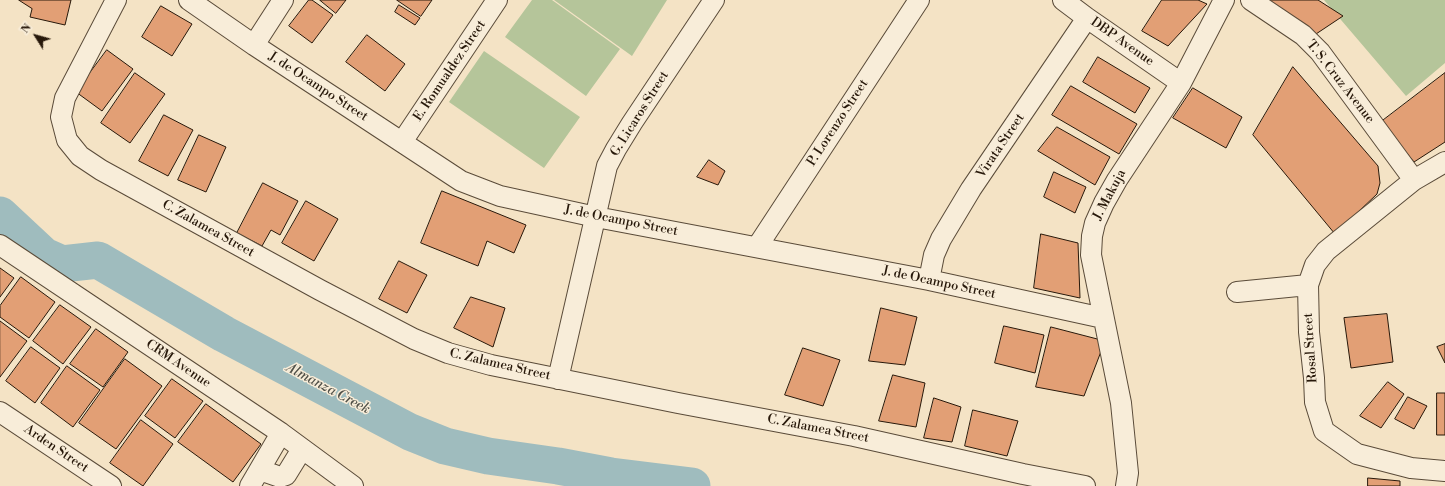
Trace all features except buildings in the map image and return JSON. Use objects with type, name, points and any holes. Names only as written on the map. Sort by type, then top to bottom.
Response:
[{"type":"street","name":"C. Zalamea Street","points":[[116,0],[65,98],[61,117],[67,140],[80,156],[101,170],[320,290],[414,338],[455,355],[491,365],[678,403],[854,436],[1023,474],[1085,486]]},
{"type":"street","name":"J. de Ocampo Street","points":[[189,0],[254,45],[461,181],[500,196],[596,217],[929,280],[1103,318]]},
{"type":"street","points":[[254,45],[283,0]]},
{"type":"street","name":"E. Romualdez Street","points":[[402,142],[497,0]]},
{"type":"street","name":"G. Licaros Street","points":[[558,378],[607,166],[616,149],[714,0]]},
{"type":"street","name":"P. Lorenzo Street","points":[[758,247],[919,0]]},
{"type":"street","name":"DBP Avenue","points":[[1064,0],[1087,18],[1181,83]]},
{"type":"street","name":"J. Makuja","points":[[1126,486],[1128,473],[1121,403],[1091,255],[1092,236],[1095,223],[1116,180],[1181,83],[1224,0]]},
{"type":"street","name":"T. S. Cruz Avenue","points":[[1251,0],[1303,35],[1320,52],[1414,180]]},
{"type":"street","name":"Virata Street","points":[[929,280],[934,255],[941,239],[971,189],[1087,18]]},
{"type":"street","name":"Rosal Street","points":[[1445,162],[1414,180],[1326,251],[1315,265],[1308,285],[1309,332],[1315,402],[1324,431],[1358,454],[1411,468],[1445,471]]},
{"type":"street","name":"CRM Avenue","points":[[0,245],[281,433],[343,482]]},
{"type":"street","points":[[1237,292],[1308,285]]},
{"type":"street","name":"Arden Street","points":[[0,412],[111,486]]},
{"type":"street","points":[[255,478],[281,433]]},
{"type":"street","points":[[255,478],[280,477],[286,475],[302,449]]},
{"type":"green space","points":[[532,0],[552,0],[620,49],[586,96],[505,37]]},
{"type":"green space","points":[[554,0],[667,0],[632,56]]},
{"type":"green space","points":[[1324,0],[1445,0],[1445,63],[1406,96]]},
{"type":"green space","points":[[484,51],[580,117],[544,168],[449,102]]},
{"type":"waterway","name":"Almanza Creek","points":[[0,215],[44,256],[62,264],[98,260],[224,334],[410,432],[445,446],[488,456],[558,466],[611,476],[692,486]]}]
